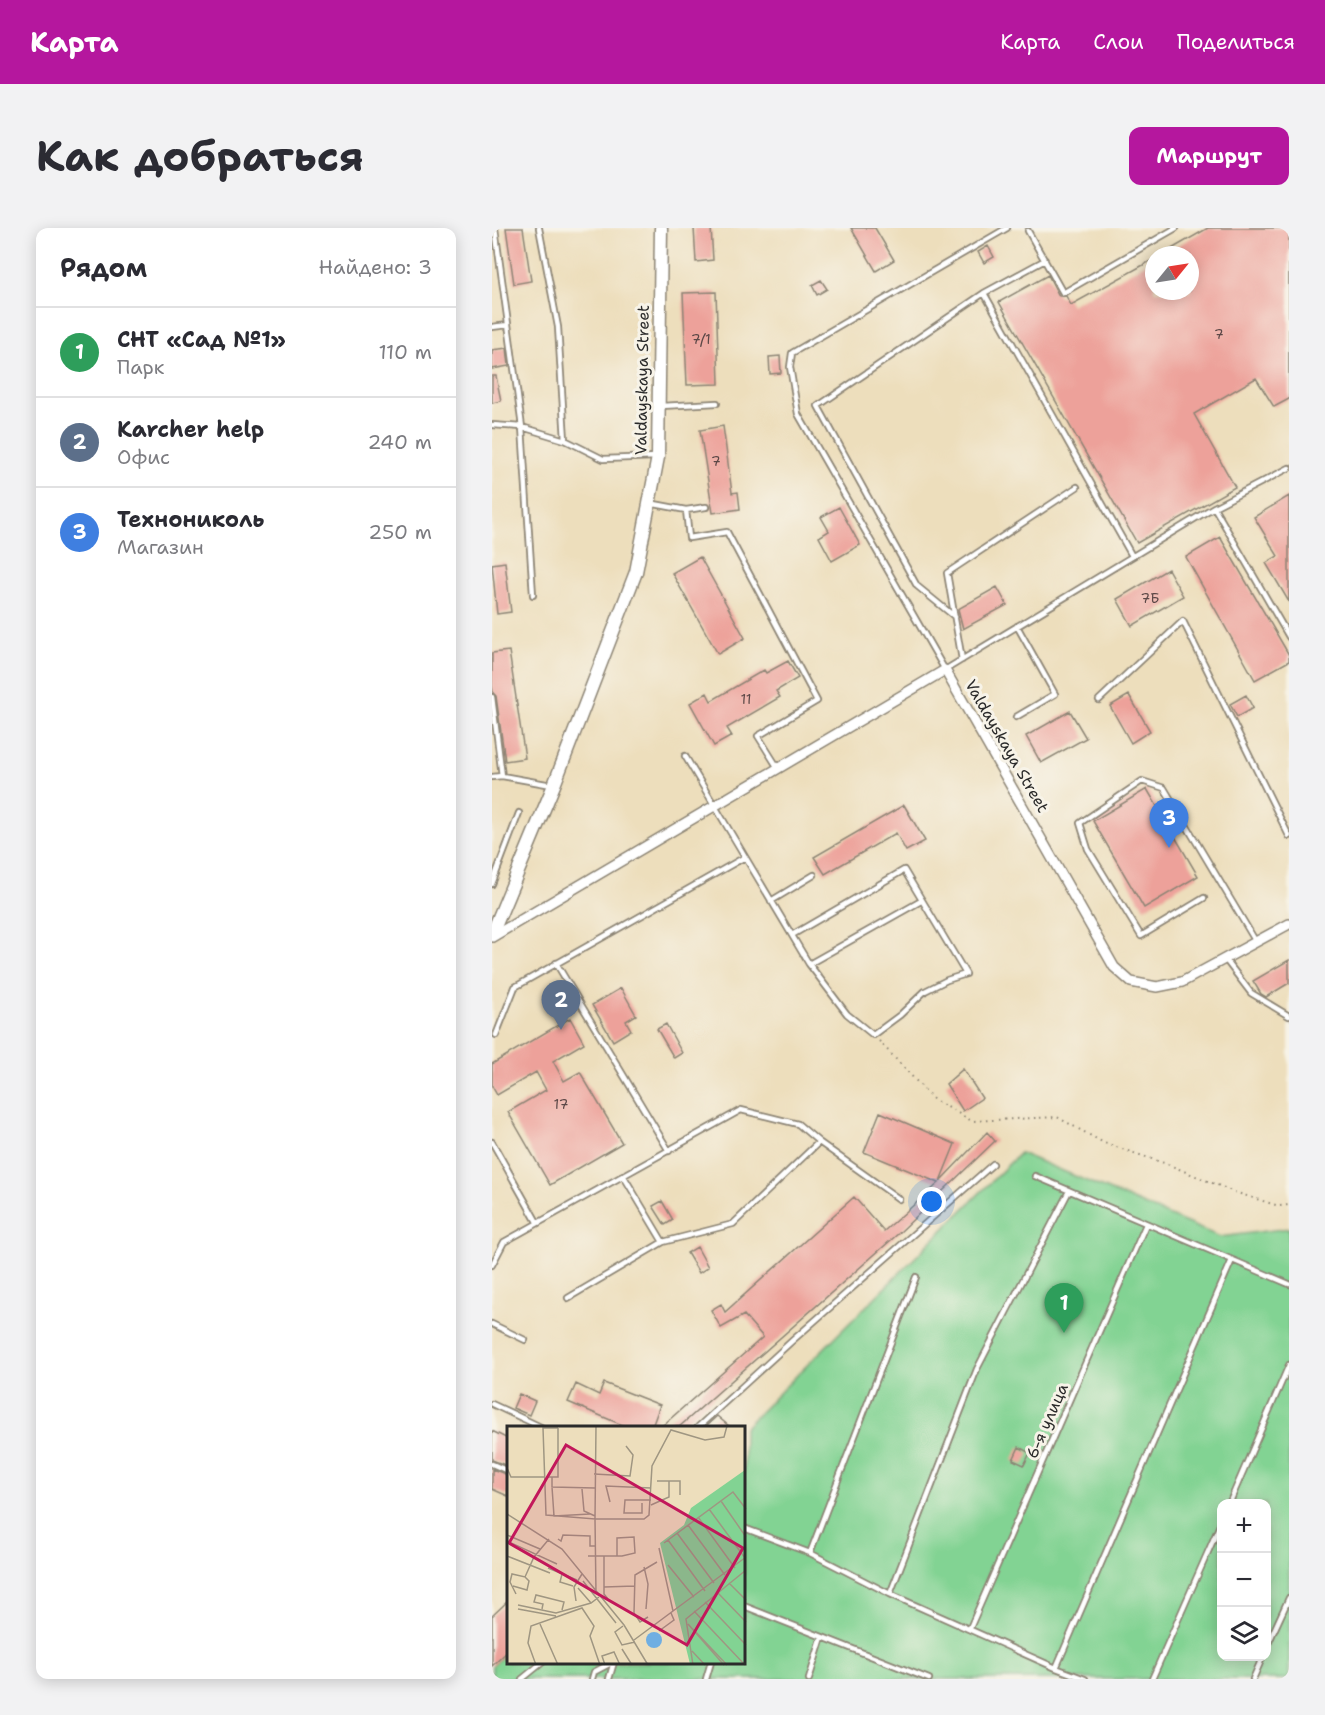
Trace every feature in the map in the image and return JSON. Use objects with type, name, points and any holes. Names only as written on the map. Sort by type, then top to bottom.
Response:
[{"type":"street","name":"Valdayskaya Street","points":[[492,936],[554,785],[636,572],[658,457],[661,228]]},
{"type":"street","name":"Valdayskaya Street","points":[[492,936],[945,670],[1114,967],[1131,982],[1157,987],[1182,982],[1289,924]]},
{"type":"lane","points":[[495,228],[522,427],[533,595]]},
{"type":"lane","points":[[539,228],[558,327],[565,440]]},
{"type":"lane","points":[[1007,228],[792,353],[790,367],[798,414],[945,670],[1214,507],[1289,468]]},
{"type":"lane","points":[[1028,231],[1063,293],[1176,228]]},
{"type":"lane","points":[[954,616],[917,586],[818,406],[984,293],[1045,260]]},
{"type":"lane","points":[[984,293],[1132,556]]},
{"type":"lane","points":[[492,327],[508,325]]},
{"type":"lane","points":[[658,406],[717,403]]},
{"type":"lane","points":[[492,425],[522,427],[565,440],[603,459],[658,457]]},
{"type":"lane","points":[[962,660],[947,573],[1077,487]]},
{"type":"lane","points":[[649,503],[686,510],[706,507]]},
{"type":"lane","points":[[1214,507],[1289,637]]},
{"type":"lane","points":[[686,510],[689,538],[727,532],[817,701],[758,735],[778,768]]},
{"type":"lane","points":[[1099,700],[1183,621],[1289,836]]},
{"type":"lane","points":[[1016,717],[1055,694],[1017,626]]},
{"type":"lane","points":[[492,697],[502,776]]},
{"type":"lane","points":[[684,756],[809,964],[847,1014],[873,1035],[900,1015],[925,991],[966,974],[904,870],[792,935]]},
{"type":"lane","points":[[492,777],[502,776],[554,785]]},
{"type":"lane","points":[[1204,898],[1141,936],[1088,849],[1080,823],[1142,781],[1164,788],[1256,942]]},
{"type":"lane","points":[[492,884],[519,813]]},
{"type":"lane","points":[[496,1035],[515,987],[745,857]]},
{"type":"lane","points":[[771,901],[814,875]]},
{"type":"lane","points":[[809,964],[921,901]]},
{"type":"lane","points":[[1225,959],[1251,993],[1289,1016]]},
{"type":"lane","points":[[556,963],[669,1151]]},
{"type":"lane","points":[[492,1265],[504,1242],[741,1110],[798,1124],[819,1142],[899,1199]]},
{"type":"lane","points":[[492,1142],[537,1222]]},
{"type":"lane","points":[[568,1298],[663,1242],[733,1224],[819,1142]]},
{"type":"lane","points":[[699,1426],[993,1164]]},
{"type":"lane","points":[[623,1175],[663,1242]]},
{"type":"lane","points":[[1035,1176],[1289,1284]]},
{"type":"lane","points":[[890,1594],[977,1369],[1069,1191]]},
{"type":"lane","name":"6-я улица","points":[[970,1628],[1146,1224]]},
{"type":"lane","points":[[1056,1668],[1232,1260]]},
{"type":"lane","points":[[810,1553],[916,1277]]},
{"type":"lane","points":[[492,1324],[525,1340]]},
{"type":"lane","points":[[1230,1499],[1289,1365]]},
{"type":"lane","points":[[492,1404],[539,1426]]},
{"type":"lane","points":[[492,1464],[507,1471]]},
{"type":"lane","points":[[746,1529],[810,1553],[890,1594],[1085,1679]]},
{"type":"lane","points":[[1152,1679],[1217,1529]]},
{"type":"lane","points":[[1271,1637],[1289,1598]]},
{"type":"lane","points":[[746,1607],[926,1678]]},
{"type":"lane","points":[[809,1679],[822,1637]]},
{"type":"lane","points":[[1253,1679],[1261,1661]]},
{"type":"lane","points":[[522,1679],[541,1664]]},
{"type":"lane","points":[[592,1679],[594,1672],[609,1664]]},
{"type":"lane","points":[[609,1679],[613,1664]]},
{"type":"lane","points":[[706,1679],[710,1664]]},
{"type":"path","points":[[873,1035],[933,1099],[972,1121],[1057,1117],[1104,1143],[1167,1164],[1234,1192],[1279,1206],[1289,1205]]},
{"type":"green space","points":[[1020,1153],[1220,1237],[1289,1228],[1289,1679],[492,1679],[492,1666],[507,1652],[507,1664],[746,1664],[746,1426]]},
{"type":"building","points":[[506,228],[523,228],[531,281],[514,284]]},
{"type":"building","points":[[694,228],[711,228],[713,260],[696,262]]},
{"type":"building","points":[[851,228],[875,228],[894,260],[876,271]]},
{"type":"building","points":[[1208,228],[1289,228],[1289,399],[1274,407],[1256,378],[1194,414],[1235,487],[1137,543],[999,302],[1048,275],[1059,296],[1066,296],[1071,305],[1145,264],[1145,300],[1199,300],[1199,246],[1177,246]]},
{"type":"building","points":[[988,246],[994,257],[984,263],[978,252]]},
{"type":"building","points":[[821,280],[827,289],[817,295],[812,285]]},
{"type":"building","points":[[716,292],[719,384],[687,385],[683,293]]},
{"type":"building","points":[[507,348],[509,366],[492,369],[492,350]]},
{"type":"building","points":[[780,356],[781,373],[770,374],[769,357]]},
{"type":"building","points":[[492,376],[496,376],[501,401],[492,403]]},
{"type":"building","points":[[723,426],[732,493],[738,492],[740,509],[713,513],[700,430]]},
{"type":"building","points":[[1289,496],[1289,602],[1266,563],[1278,556],[1254,517]]},
{"type":"building","points":[[839,507],[860,545],[832,561],[819,537],[829,531],[821,517]]},
{"type":"building","points":[[1220,537],[1289,655],[1289,661],[1255,680],[1186,557]]},
{"type":"building","points":[[700,557],[745,638],[718,654],[672,573]]},
{"type":"building","points":[[505,562],[511,612],[497,614],[492,564]]},
{"type":"building","points":[[1168,569],[1183,596],[1132,626],[1117,599]]},
{"type":"building","points":[[997,587],[1007,605],[963,629],[958,609]]},
{"type":"building","points":[[509,651],[525,758],[505,761],[496,696],[492,685],[492,653]]},
{"type":"building","points":[[788,661],[798,678],[776,691],[780,697],[727,728],[732,736],[714,746],[690,703],[707,693],[711,701],[764,670],[766,673]]},
{"type":"building","points":[[1129,695],[1150,731],[1131,743],[1110,706]]},
{"type":"building","points":[[1246,695],[1253,708],[1237,717],[1230,704]]},
{"type":"building","points":[[1070,711],[1086,738],[1041,763],[1026,736]]},
{"type":"building","points":[[1147,789],[1198,876],[1144,908],[1093,821]]},
{"type":"building","points":[[904,805],[925,841],[906,851],[896,833],[825,874],[814,857]]},
{"type":"building","points":[[1289,960],[1289,983],[1266,997],[1261,994],[1253,981]]},
{"type":"building","points":[[621,988],[636,1015],[626,1021],[631,1030],[613,1041],[592,1005]]},
{"type":"building","points":[[570,1018],[584,1043],[553,1061],[564,1081],[580,1072],[622,1143],[550,1185],[508,1112],[546,1090],[536,1072],[497,1095],[492,1086],[492,1064]]},
{"type":"building","points":[[666,1024],[682,1053],[674,1058],[657,1029]]},
{"type":"building","points":[[963,1069],[982,1098],[963,1111],[946,1084]]},
{"type":"building","points":[[880,1112],[955,1144],[940,1181],[987,1132],[995,1141],[899,1233],[680,1426],[662,1426],[763,1337],[744,1315],[721,1328],[711,1310],[721,1304],[725,1312],[854,1197],[884,1231],[939,1183],[864,1152]]},
{"type":"building","points":[[662,1201],[673,1220],[665,1225],[653,1206]]},
{"type":"building","points":[[697,1247],[708,1267],[699,1273],[687,1253]]},
{"type":"building","points":[[604,1383],[660,1405],[652,1426],[625,1426],[568,1402],[576,1384],[599,1395]]},
{"type":"building","points":[[519,1394],[535,1401],[529,1415],[513,1408]]},
{"type":"building","points":[[717,1416],[729,1426],[706,1426]]},
{"type":"building","points":[[492,1431],[507,1438],[507,1466],[492,1460]]},
{"type":"building","points":[[1019,1447],[1030,1453],[1024,1465],[1013,1460]]},
{"type":"building","points":[[492,1469],[507,1475],[507,1496],[492,1489]]},
{"type":"building","points":[[507,1602],[507,1652],[492,1666],[492,1616]]},
{"type":"place","name":"Технониколь","points":[[1169,848]]},
{"type":"place","name":"Karcher help","points":[[561,1030]]},
{"type":"place","name":"СНТ «Сад №1»","points":[[1064,1333]]}]
